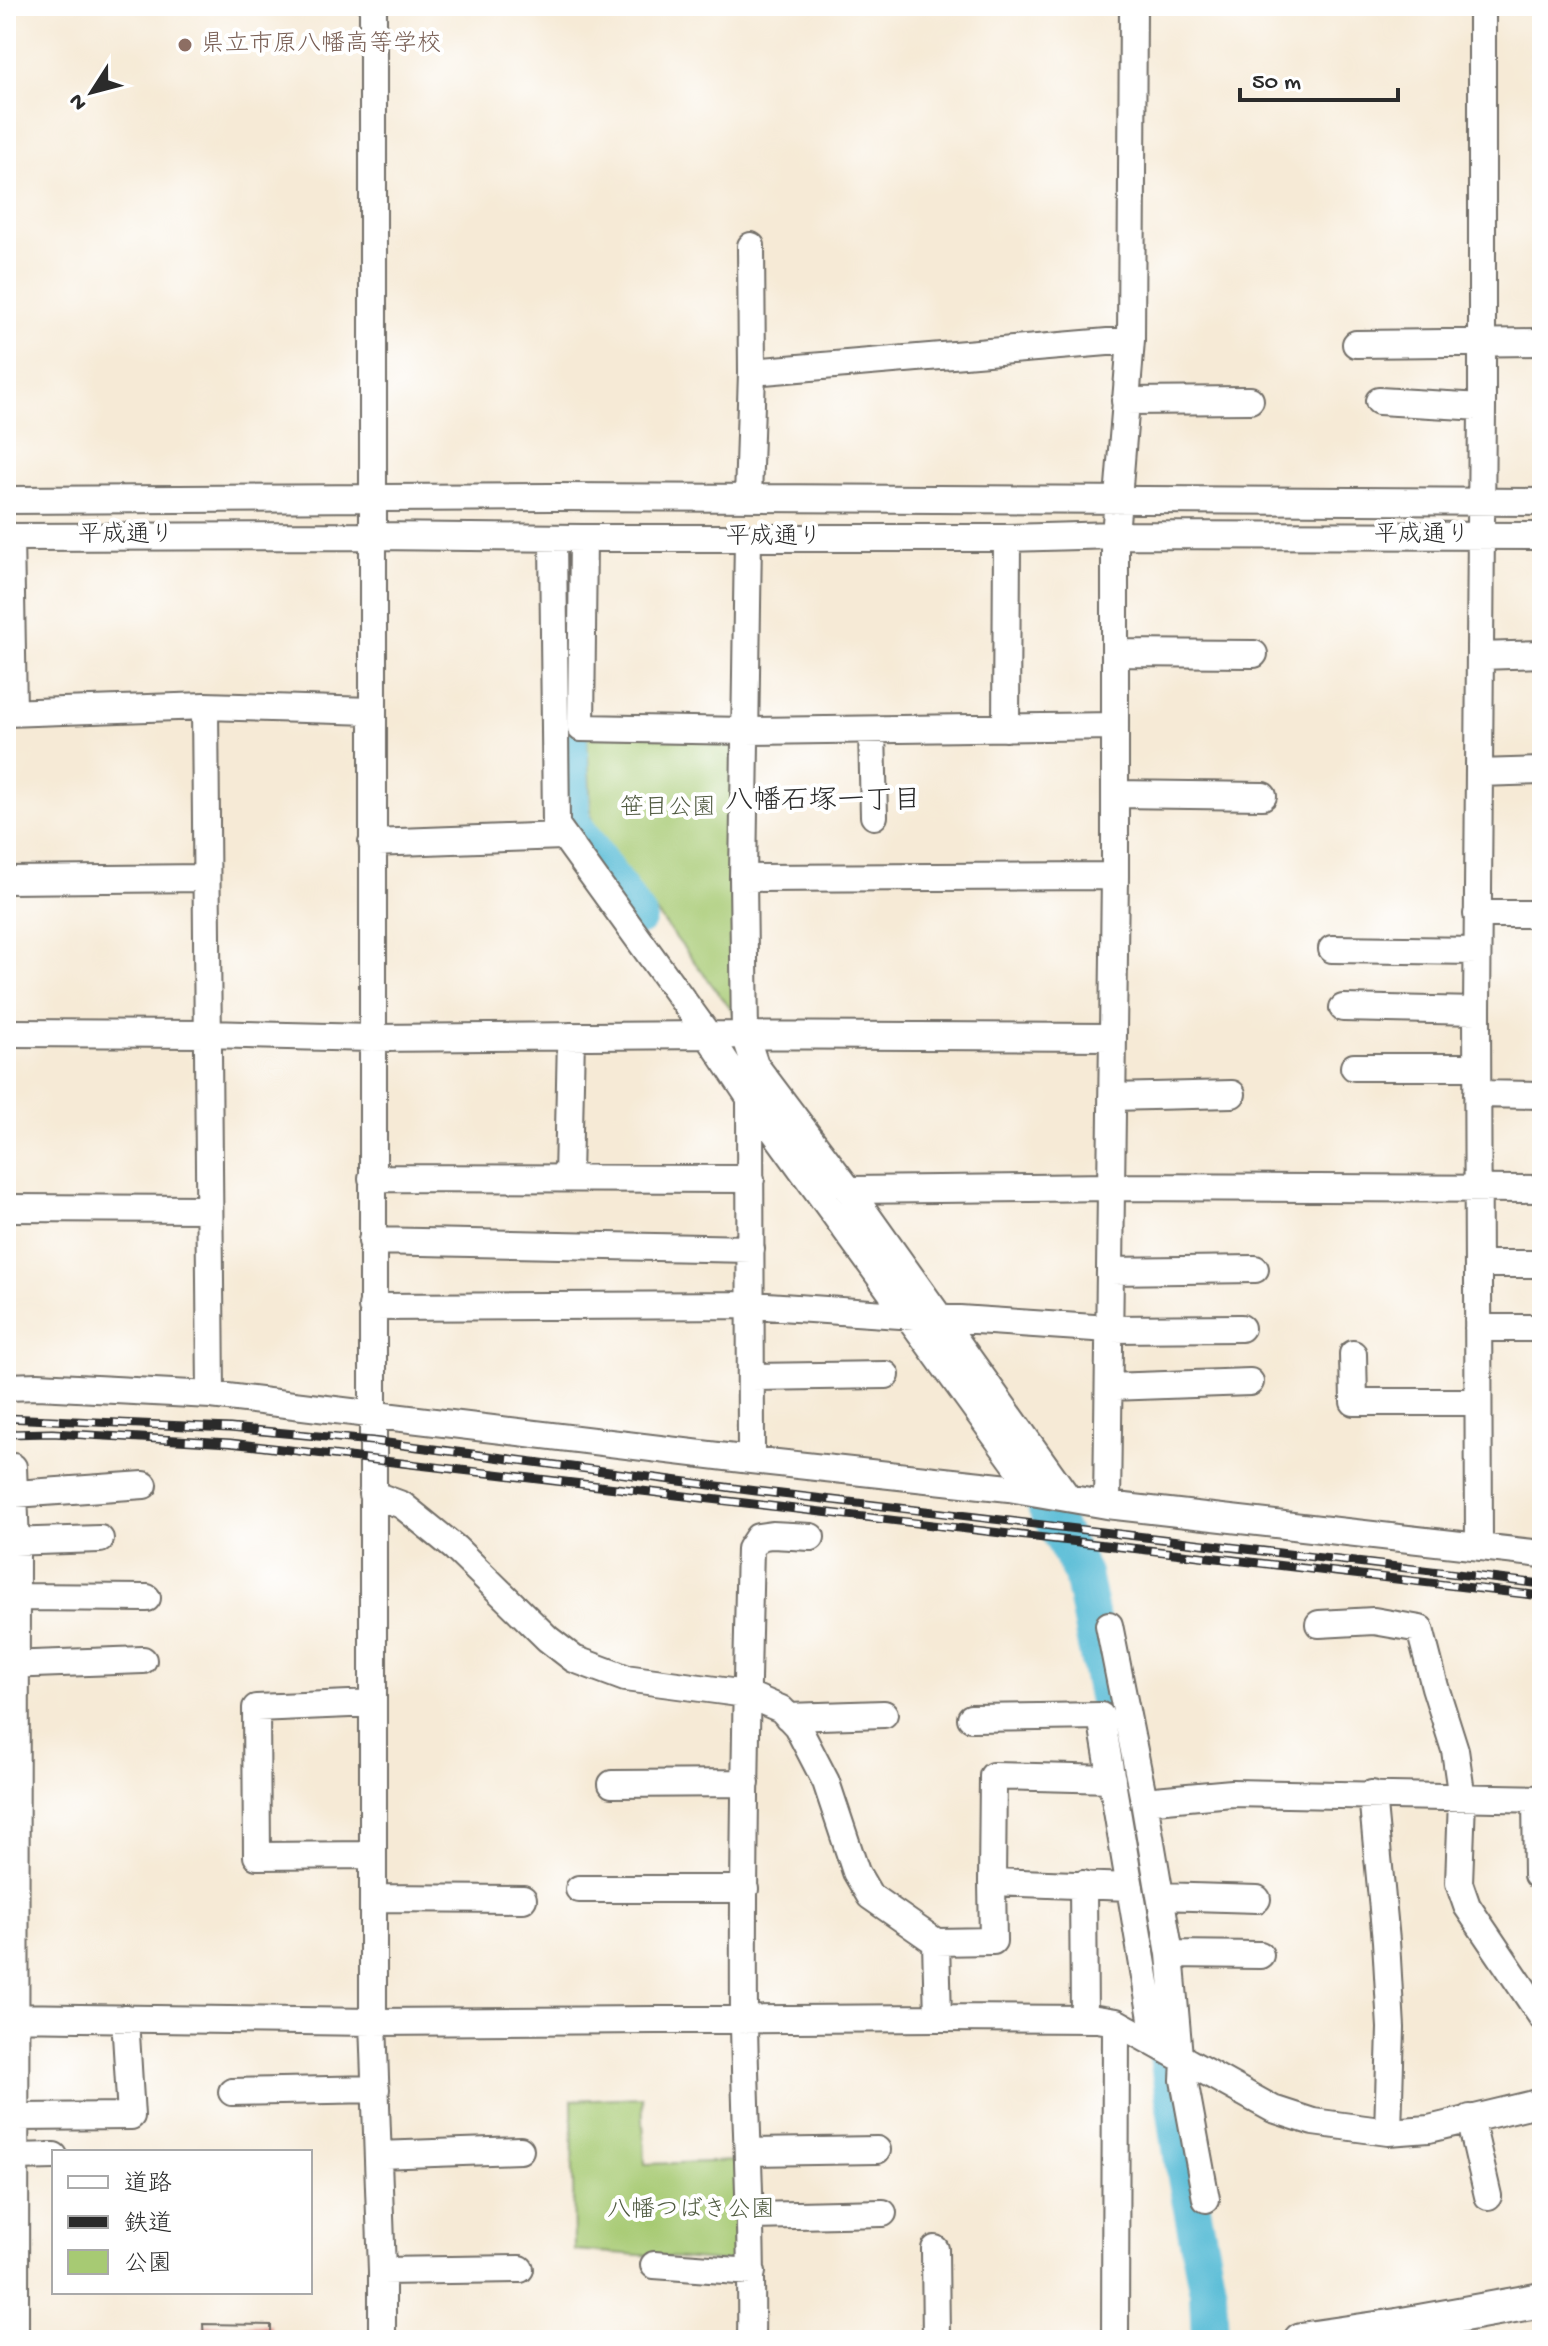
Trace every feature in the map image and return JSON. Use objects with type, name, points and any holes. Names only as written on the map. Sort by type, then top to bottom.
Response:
[{"type":"main road","points":[[1301,2340],[1398,2333],[1542,2300]]},
{"type":"street","points":[[373,6],[373,2022],[382,2340]]},
{"type":"street","points":[[1107,1505],[1116,794],[1115,535],[1131,340],[1133,6]]},
{"type":"street","points":[[1479,1546],[1477,914],[1482,6]]},
{"type":"street","points":[[748,498],[752,372],[751,246]]},
{"type":"street","points":[[752,372],[1131,340]]},
{"type":"street","points":[[1356,344],[1542,342]]},
{"type":"street","points":[[1125,401],[1250,400]]},
{"type":"street","points":[[1379,401],[1482,407]]},
{"type":"street","name":"平成通り","points":[[6,500],[372,497],[1542,502]]},
{"type":"street","points":[[8,536],[10,713],[205,706],[372,711]]},
{"type":"street","name":"平成通り","points":[[8,536],[1542,536]]},
{"type":"street","points":[[553,538],[556,825],[1036,1492]]},
{"type":"street","points":[[583,538],[581,728],[746,731],[1115,726]]},
{"type":"street","points":[[748,538],[743,878],[745,1035],[755,1065],[941,1317],[1068,1498]]},
{"type":"street","points":[[1006,728],[1007,538]]},
{"type":"street","points":[[1116,653],[1254,654]]},
{"type":"street","points":[[1480,656],[1542,654]]},
{"type":"street","points":[[205,706],[211,1395]]},
{"type":"street","points":[[872,730],[874,816]]},
{"type":"street","points":[[1479,773],[1542,771]]},
{"type":"street","points":[[1116,794],[1263,796]]},
{"type":"street","points":[[372,843],[563,836]]},
{"type":"street","points":[[743,878],[1115,876]]},
{"type":"street","points":[[6,880],[206,878]]},
{"type":"street","points":[[1477,914],[1542,914]]},
{"type":"street","points":[[1332,949],[1477,951]]},
{"type":"street","points":[[1343,1008],[1477,1011]]},
{"type":"street","points":[[6,1033],[372,1038],[708,1035],[1112,1037]]},
{"type":"street","points":[[568,1178],[571,1036]]},
{"type":"street","points":[[1354,1067],[1477,1067]]},
{"type":"street","points":[[1112,1097],[1232,1094]]},
{"type":"street","points":[[1477,1094],[1542,1095]]},
{"type":"street","points":[[750,1098],[751,1460]]},
{"type":"street","points":[[372,1178],[751,1179]]},
{"type":"street","points":[[849,1190],[1111,1187],[1542,1189]]},
{"type":"street","points":[[6,1208],[209,1209]]},
{"type":"street","points":[[372,1241],[751,1249]]},
{"type":"street","points":[[1478,1264],[1542,1264]]},
{"type":"street","points":[[1110,1271],[1255,1269]]},
{"type":"street","points":[[372,1307],[751,1305],[1109,1329],[1241,1328]]},
{"type":"street","points":[[1478,1328],[1542,1328]]},
{"type":"street","points":[[1353,1354],[1354,1402],[1478,1402]]},
{"type":"street","points":[[751,1377],[886,1375]]},
{"type":"street","points":[[1109,1387],[1250,1382]]},
{"type":"street","points":[[6,1387],[211,1395],[1036,1492],[1107,1505],[1542,1554]]},
{"type":"street","points":[[13,1467],[11,2017],[16,2157],[15,2340]]},
{"type":"street","points":[[15,1494],[144,1485]]},
{"type":"street","points":[[372,1494],[402,1505],[455,1548],[548,1639],[574,1659],[625,1678],[746,1694],[781,1709],[797,1726],[826,1782],[856,1872],[870,1896],[936,1942],[993,1941],[993,1776],[1112,1779]]},
{"type":"street","points":[[751,2340],[752,2272],[744,2019],[750,1549],[758,1537],[811,1537]]},
{"type":"street","points":[[11,1542],[100,1539]]},
{"type":"street","points":[[13,1611],[147,1598]]},
{"type":"street","points":[[1319,1624],[1374,1621],[1420,1629],[1455,1750],[1462,1799],[1459,1883],[1467,1906],[1542,2017]]},
{"type":"street","points":[[1109,1625],[1170,1954],[1170,2051]]},
{"type":"street","points":[[11,1665],[143,1660]]},
{"type":"street","points":[[373,1703],[256,1708],[257,1856],[373,1855]]},
{"type":"street","points":[[788,1717],[884,1714]]},
{"type":"street","points":[[971,1718],[1101,1716],[1130,1887],[1170,2051],[1184,2080],[1206,2199]]},
{"type":"street","points":[[612,1784],[746,1783]]},
{"type":"street","points":[[1144,1801],[1232,1793],[1539,1799],[1537,1875],[1542,1875]]},
{"type":"street","points":[[1372,1794],[1391,2028],[1388,2132]]},
{"type":"street","points":[[992,1882],[1130,1887]]},
{"type":"street","points":[[1083,1884],[1084,2019]]},
{"type":"street","points":[[579,1889],[745,1889]]},
{"type":"street","points":[[1160,1896],[1257,1899]]},
{"type":"street","points":[[373,1898],[523,1899]]},
{"type":"street","points":[[936,1942],[938,2018]]},
{"type":"street","points":[[1170,1954],[1260,1955]]},
{"type":"street","points":[[11,2017],[373,2022],[1084,2019],[1116,2022],[1273,2109],[1313,2122],[1388,2132],[1429,2129],[1542,2102]]},
{"type":"street","points":[[13,2100],[131,2116],[125,2018]]},
{"type":"street","points":[[1115,2340],[1116,2022]]},
{"type":"street","points":[[232,2092],[376,2089]]},
{"type":"street","points":[[1470,2118],[1488,2196]]},
{"type":"street","points":[[378,2155],[520,2150]]},
{"type":"street","points":[[748,2152],[877,2150]]},
{"type":"street","points":[[16,2157],[52,2156]]},
{"type":"street","points":[[750,2216],[883,2213]]},
{"type":"street","points":[[935,2249],[936,2340]]},
{"type":"street","points":[[654,2265],[752,2272]]},
{"type":"street","points":[[382,2271],[520,2269]]},
{"type":"green space","name":"笹目公園","points":[[587,733],[741,736],[740,1021],[592,829]]},
{"type":"green space","name":"八幡つばき公園","points":[[642,2097],[645,2164],[740,2161],[743,2263],[574,2250],[572,2100]]},
{"type":"building","points":[[203,2324],[271,2325],[271,2340],[204,2340]]},
{"type":"waterway","points":[[567,689],[571,822],[638,917]]},
{"type":"waterway","points":[[1022,1461],[1082,1574],[1118,1757]]},
{"type":"waterway","points":[[1162,2015],[1183,2161],[1208,2292],[1210,2340]]},
{"type":"railway","points":[[6,1418],[230,1428],[372,1441],[756,1491],[1542,1584]]},
{"type":"railway","points":[[6,1434],[52,1433],[230,1443],[1542,1596]]},
{"type":"place","name":"県立市原八幡高等学校","points":[[185,45]]},
{"type":"district","name":"八幡石塚一丁目","points":[[823,802]]}]
